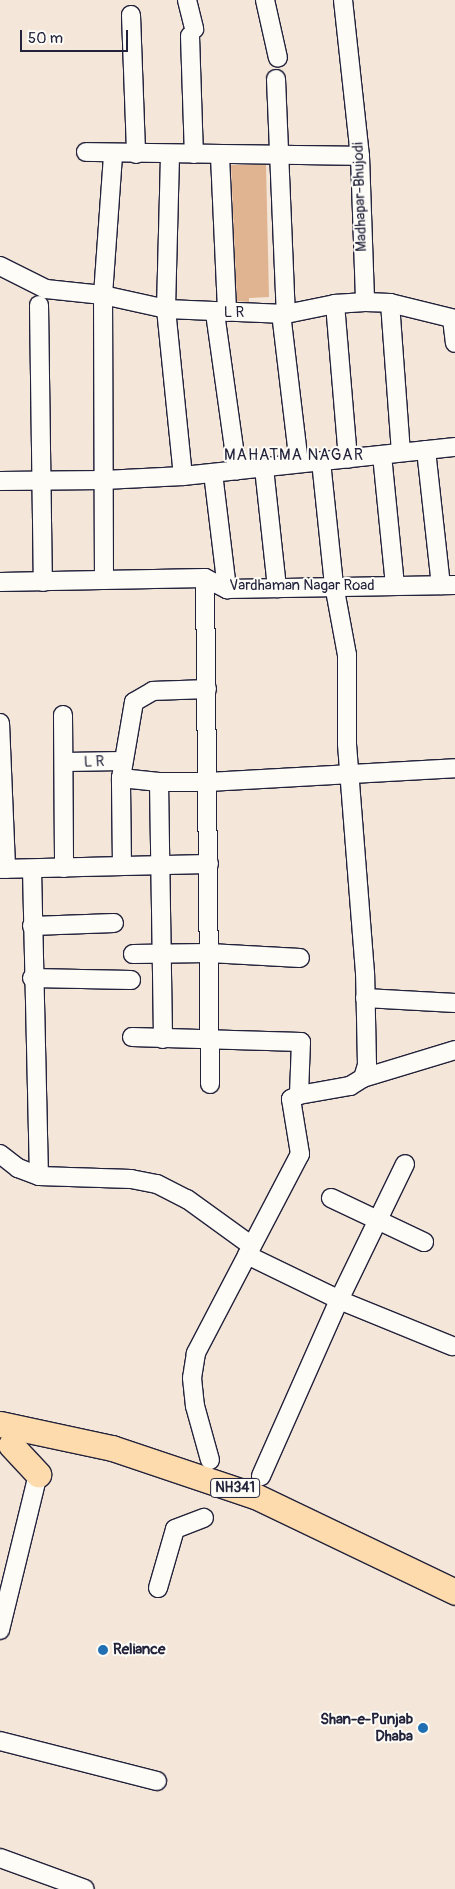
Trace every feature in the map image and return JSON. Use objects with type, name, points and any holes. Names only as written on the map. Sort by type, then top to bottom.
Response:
[{"type":"highway","name":"NH341","points":[[5,1435],[112,1448],[252,1480],[455,1592]]},
{"type":"highway","name":"NH341","points":[[5,1435],[38,1474]]},
{"type":"street","points":[[187,0],[192,33],[194,154]]},
{"type":"street","points":[[265,0],[278,58]]},
{"type":"street","name":"Madhapar-Bhujodi","points":[[343,0],[360,156],[365,302]]},
{"type":"street","points":[[131,15],[136,154]]},
{"type":"street","points":[[276,79],[277,154],[284,314],[299,463]]},
{"type":"street","points":[[86,152],[170,156],[194,154],[220,156],[277,154],[360,156]]},
{"type":"street","points":[[104,580],[103,295],[112,154]]},
{"type":"street","points":[[170,156],[166,309],[183,476]]},
{"type":"street","points":[[220,156],[221,312],[237,470]]},
{"type":"street","name":"L R","points":[[0,266],[46,290],[103,295],[166,309],[284,314],[335,304],[365,302]]},
{"type":"street","points":[[365,302],[390,303],[454,319],[455,343]]},
{"type":"street","points":[[390,303],[400,452]]},
{"type":"street","points":[[335,304],[348,458]]},
{"type":"street","points":[[39,305],[40,482],[43,582]]},
{"type":"street","points":[[0,481],[40,482],[183,476],[455,447]]},
{"type":"street","points":[[426,450],[448,585]]},
{"type":"street","points":[[382,455],[396,585]]},
{"type":"street","points":[[321,462],[334,586],[347,655],[350,776],[366,998],[367,1065],[363,1078]]},
{"type":"street","points":[[264,468],[277,588]]},
{"type":"street","points":[[213,473],[227,589]]},
{"type":"street","points":[[205,578],[210,1084]]},
{"type":"street","name":"Vardhaman Nagar Road","points":[[0,582],[205,578],[227,589],[448,585]]},
{"type":"street","points":[[122,866],[122,769],[132,708],[139,697],[154,691],[207,689]]},
{"type":"street","points":[[63,715],[65,762],[64,868]]},
{"type":"street","points":[[0,723],[3,869],[208,864]]},
{"type":"street","name":"L R","points":[[65,762],[122,769],[159,782],[208,782],[350,776],[455,768]]},
{"type":"street","points":[[159,782],[163,1039]]},
{"type":"street","points":[[32,869],[32,978],[39,1176]]},
{"type":"street","points":[[32,926],[114,923]]},
{"type":"street","points":[[133,954],[209,953],[300,958]]},
{"type":"street","points":[[32,978],[131,980]]},
{"type":"street","points":[[366,998],[455,1003]]},
{"type":"street","points":[[132,1037],[301,1042],[299,1095]]},
{"type":"street","points":[[210,1460],[195,1406],[192,1378],[196,1353],[300,1154],[291,1099],[299,1095],[350,1086],[363,1078],[455,1050]]},
{"type":"street","points":[[0,1154],[18,1168],[39,1176],[131,1179],[157,1184],[187,1199],[250,1250],[340,1300],[452,1346]]},
{"type":"street","points":[[252,1480],[405,1164]]},
{"type":"street","points":[[331,1198],[377,1222],[424,1242]]},
{"type":"street","points":[[1,1623],[38,1474]]},
{"type":"street","points":[[158,1588],[175,1529],[204,1518]]},
{"type":"street","points":[[0,1741],[157,1781]]},
{"type":"street","points":[[0,1858],[85,1889]]},
{"type":"building","points":[[231,165],[266,165],[269,297],[249,298],[249,302],[237,301]]},
{"type":"place","name":"Reliance","points":[[103,1650]]},
{"type":"place","name":"Shan-e-Punjab Dhaba","points":[[423,1728]]},
{"type":"district","name":"MAHATMA NAGAR","points":[[294,455]]}]
